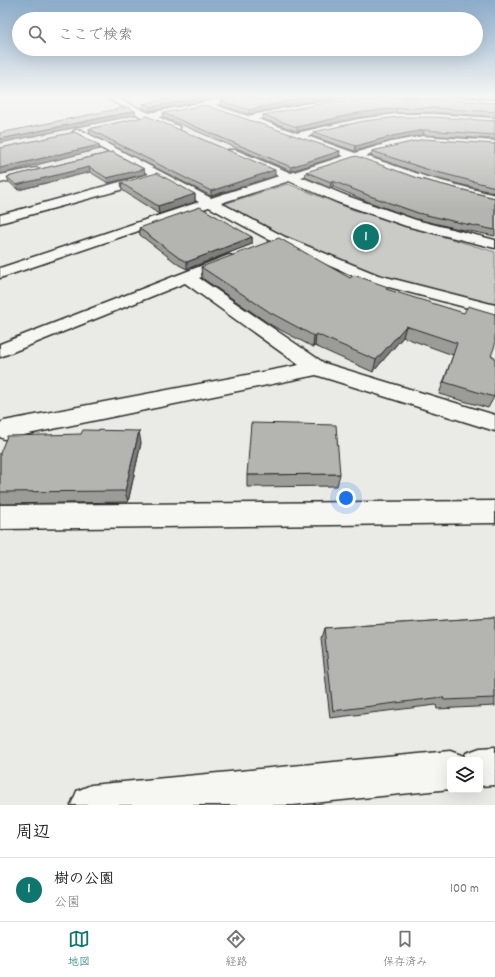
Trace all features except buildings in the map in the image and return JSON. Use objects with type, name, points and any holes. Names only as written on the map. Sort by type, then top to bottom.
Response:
[{"type":"street","points":[[78,135],[115,151],[280,240],[372,278],[495,310]]},
{"type":"street","points":[[292,135],[423,180],[495,199]]},
{"type":"street","points":[[296,136],[302,135]]},
{"type":"street","points":[[0,273],[289,176],[391,145],[423,139],[495,144]]},
{"type":"street","points":[[225,149],[342,199],[411,223],[495,244]]},
{"type":"street","points":[[100,155],[115,151]]},
{"type":"street","points":[[0,179],[46,168]]},
{"type":"street","points":[[0,219],[160,175]]},
{"type":"street","points":[[0,352],[280,240]]},
{"type":"street","points":[[187,277],[317,368],[495,423]]},
{"type":"street","points":[[1,431],[317,368]]},
{"type":"street","points":[[0,517],[495,512]]},
{"type":"street","points":[[483,768],[495,766]]},
{"type":"street","points":[[92,805],[447,770]]},
{"type":"shaded area","points":[[288,184],[354,210],[495,252],[495,304],[368,273],[298,244],[224,204]]},
{"type":"place","name":"樹の公園","points":[[366,237]]}]
